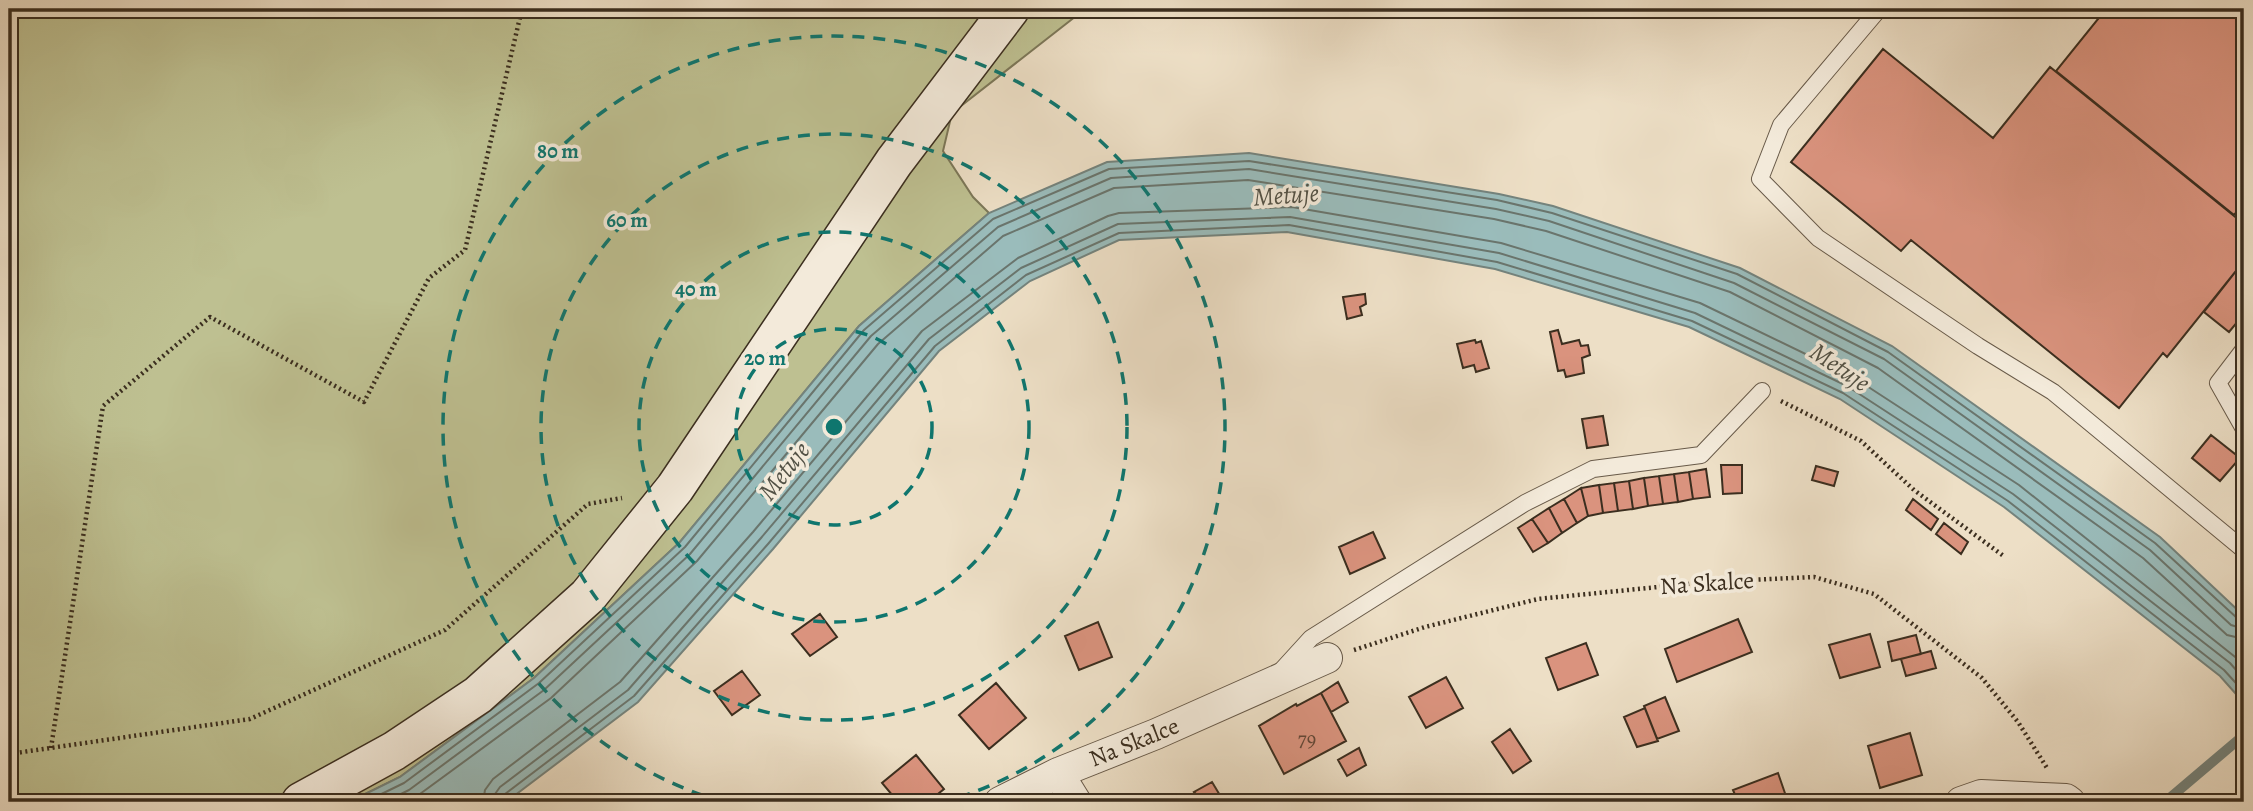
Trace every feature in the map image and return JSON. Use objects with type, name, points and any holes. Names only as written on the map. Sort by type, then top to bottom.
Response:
[{"type":"street","points":[[301,802],[394,751],[478,695],[588,596],[675,488],[894,162],[1010,9]]},
{"type":"street","name":"Na Skalce","points":[[1000,802],[1058,773],[1156,734],[1327,658]]},
{"type":"street","points":[[1058,773],[1076,802]]},
{"type":"street","points":[[1961,802],[1981,795],[2068,800]]},
{"type":"lane","points":[[1879,9],[1781,125],[1760,179],[1818,238],[1978,346],[2053,392],[2244,550]]},
{"type":"lane","points":[[2244,349],[2218,383],[2244,429]]},
{"type":"lane","name":"Na Skalce","points":[[1269,684],[1311,638],[1525,503],[1593,469],[1701,455],[1762,391]]},
{"type":"path","points":[[51,748],[103,407],[210,317],[364,402],[429,278],[465,250],[522,9]]},
{"type":"path","points":[[1762,391],[1861,441],[1914,490],[2005,557]]},
{"type":"path","points":[[9,754],[250,719],[445,630],[587,505],[675,488]]},
{"type":"path","name":"Na Skalce","points":[[1327,658],[1425,627],[1538,599],[1708,582],[1814,577],[1874,594],[1982,678],[2018,722],[2068,800]]},
{"type":"green space","points":[[9,9],[1085,9],[952,113],[943,151],[973,197],[989,213],[859,326],[680,542],[534,678],[400,777],[349,802],[9,802]]},
{"type":"water","name":"Metuje","points":[[1249,153],[1499,194],[1553,206],[1740,268],[1892,346],[2160,537],[2244,616],[2244,703],[2220,676],[2004,507],[1840,399],[1689,327],[1495,269],[1287,232],[1119,240],[1030,281],[939,351],[773,549],[638,702],[506,802],[349,802],[400,777],[534,678],[680,542],[859,326],[989,213],[1107,162]]},
{"type":"building","points":[[2106,9],[2244,9],[2244,202],[2234,215],[2056,71]]},
{"type":"building","points":[[1883,49],[1993,138],[2050,67],[2244,224],[2244,261],[2167,357],[2163,353],[2119,408],[1911,240],[1901,251],[1791,162]]},
{"type":"building","points":[[2244,261],[2244,314],[2229,332],[2204,312]]},
{"type":"building","points":[[1365,294],[1366,304],[1360,307],[1362,315],[1347,319],[1343,297]]},
{"type":"building","points":[[1558,330],[1562,344],[1579,340],[1581,346],[1588,345],[1590,355],[1582,358],[1584,373],[1566,377],[1564,370],[1558,371],[1550,332]]},
{"type":"building","points":[[1475,340],[1476,343],[1481,341],[1489,368],[1476,372],[1474,365],[1463,368],[1457,344]]},
{"type":"building","points":[[1603,416],[1608,445],[1587,448],[1582,419]]},
{"type":"building","points":[[2211,435],[2240,458],[2220,481],[2192,458]]},
{"type":"building","points":[[1721,465],[1742,465],[1742,493],[1723,494]]},
{"type":"building","points":[[1816,466],[1838,472],[1834,486],[1812,480]]},
{"type":"building","points":[[1706,469],[1710,497],[1693,499],[1689,472]]},
{"type":"building","points":[[1689,472],[1693,499],[1678,502],[1674,474]]},
{"type":"building","points":[[1674,474],[1678,502],[1663,504],[1659,476]]},
{"type":"building","points":[[1659,476],[1663,504],[1648,506],[1644,478]]},
{"type":"building","points":[[1644,478],[1648,506],[1633,509],[1629,481]]},
{"type":"building","points":[[1629,481],[1633,509],[1618,511],[1614,483]]},
{"type":"building","points":[[1614,483],[1618,511],[1603,513],[1599,485]]},
{"type":"building","points":[[1599,485],[1603,513],[1588,516],[1581,488]]},
{"type":"building","points":[[1581,488],[1588,516],[1577,523],[1564,499]]},
{"type":"building","points":[[1564,499],[1577,523],[1562,533],[1549,508]]},
{"type":"building","points":[[1913,499],[1938,519],[1931,530],[1906,510]]},
{"type":"building","points":[[1549,508],[1562,533],[1548,543],[1532,519]]},
{"type":"building","points":[[1532,519],[1548,543],[1533,552],[1518,528]]},
{"type":"building","points":[[1944,523],[1968,542],[1961,554],[1936,534]]},
{"type":"building","points":[[1373,532],[1385,558],[1350,574],[1339,547]]},
{"type":"building","points":[[820,614],[837,637],[810,656],[792,634]]},
{"type":"building","points":[[1738,619],[1752,652],[1677,682],[1665,649]]},
{"type":"building","points":[[1098,622],[1112,657],[1079,670],[1065,636]]},
{"type":"building","points":[[1870,634],[1880,667],[1840,678],[1829,645]]},
{"type":"building","points":[[1916,635],[1921,654],[1892,661],[1888,642]]},
{"type":"building","points":[[1586,643],[1598,675],[1558,690],[1546,658]]},
{"type":"building","points":[[1931,651],[1936,668],[1906,676],[1901,659]]},
{"type":"building","points":[[742,671],[760,695],[732,715],[714,691]]},
{"type":"building","points":[[1446,677],[1463,708],[1426,728],[1409,697]]},
{"type":"building","points":[[1338,682],[1348,702],[1331,712],[1321,693]]},
{"type":"building","points":[[996,683],[1026,718],[989,749],[959,715]]},
{"type":"building","points":[[1321,693],[1346,741],[1284,774],[1259,726]]},
{"type":"building","points":[[1665,697],[1679,731],[1657,739],[1644,706]]},
{"type":"building","points":[[1645,708],[1658,741],[1637,747],[1624,717]]},
{"type":"building","points":[[1510,729],[1531,761],[1513,773],[1492,742]]},
{"type":"building","points":[[1910,733],[1922,775],[1880,788],[1868,746]]},
{"type":"building","points":[[1359,748],[1366,765],[1347,776],[1338,760]]},
{"type":"building","points":[[916,755],[944,789],[928,802],[898,802],[882,783]]},
{"type":"building","points":[[1778,773],[1788,802],[1738,802],[1733,790]]},
{"type":"building","points":[[1212,782],[1224,802],[1178,802],[1195,793]]},
{"type":"waterway","points":[[2165,802],[2244,735]]}]
